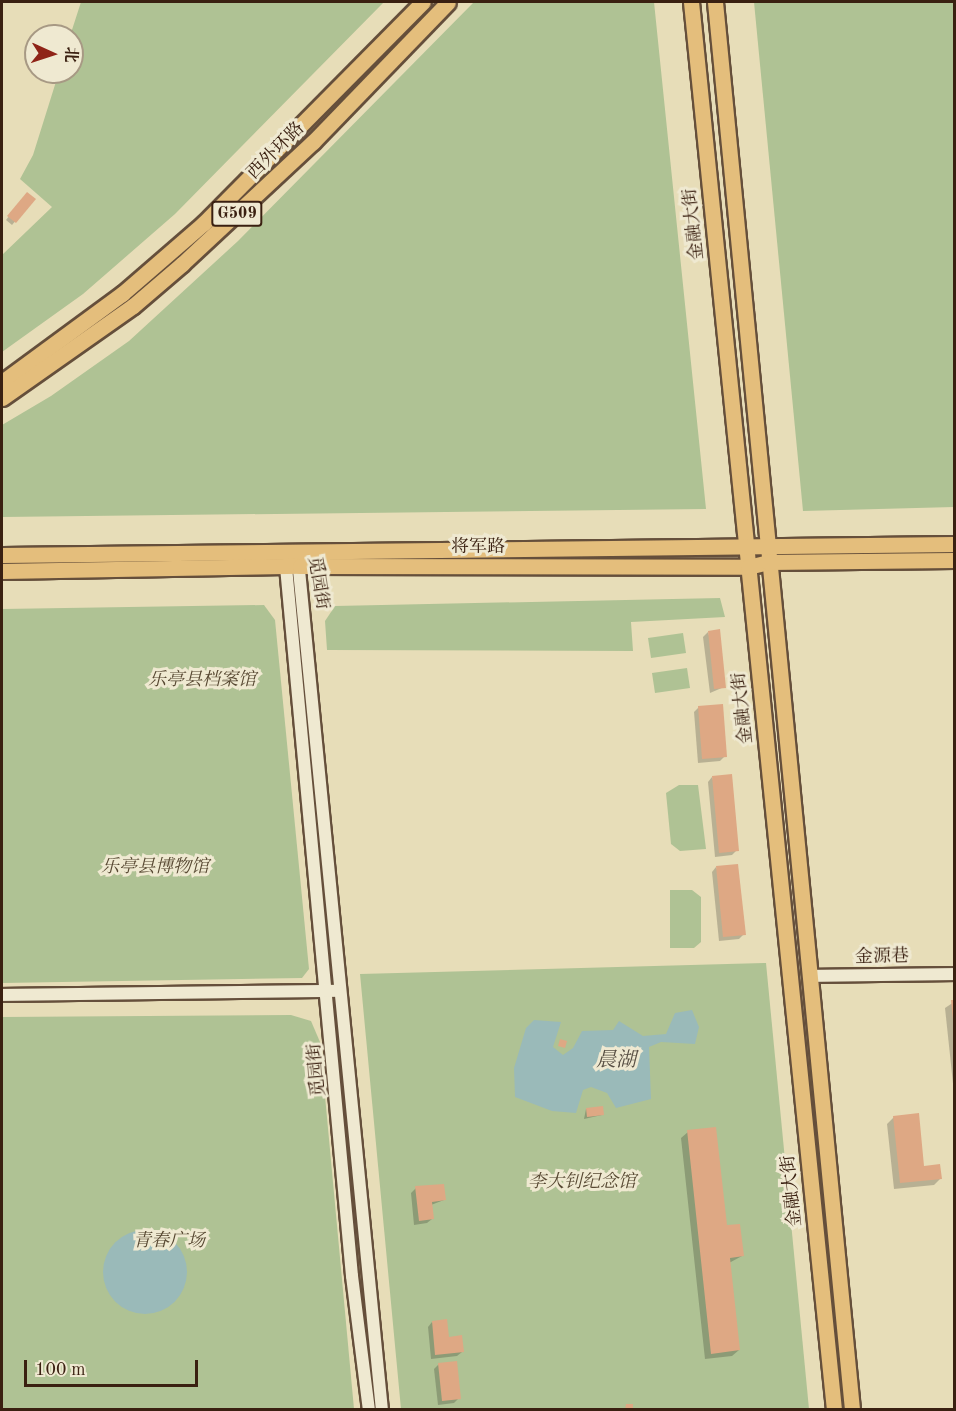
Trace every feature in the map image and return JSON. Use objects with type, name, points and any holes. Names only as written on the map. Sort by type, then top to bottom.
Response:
[{"type":"main road","name":"西外环路","points":[[2,381],[122,294],[204,223],[423,2]]},
{"type":"main road","name":"西外环路","points":[[2,398],[124,312],[182,264],[305,150],[448,2]]},
{"type":"main road","name":"金融大街","points":[[691,2],[834,1410]]},
{"type":"main road","points":[[715,2],[852,1410]]},
{"type":"main road","name":"将军路","points":[[2,571],[293,567],[748,567],[768,554],[954,544]]},
{"type":"main road","name":"将军路","points":[[2,555],[747,548],[768,554],[954,560]]},
{"type":"street","name":"觅园街","points":[[294,551],[293,567],[335,991],[382,1410]]},
{"type":"street","name":"金源巷","points":[[810,976],[954,974]]},
{"type":"street","name":"觅园街","points":[[335,991],[352,1276],[369,1410]]},
{"type":"street","points":[[2,995],[335,991]]},
{"type":"green space","points":[[81,2],[384,2],[175,214],[83,294],[2,352],[2,255],[52,207],[20,179],[33,155],[55,84],[84,84],[84,24],[74,24]]},
{"type":"green space","points":[[474,2],[654,2],[706,509],[2,517],[2,425],[51,396],[129,341],[238,241]]},
{"type":"green space","points":[[754,2],[954,2],[954,507],[803,511]]},
{"type":"green space","points":[[720,598],[725,617],[631,622],[633,651],[327,650],[325,621],[335,606]]},
{"type":"green space","name":"乐亭县博物馆","points":[[264,605],[275,620],[309,969],[302,978],[2,983],[2,609]]},
{"type":"green space","points":[[683,633],[686,653],[651,658],[648,638]]},
{"type":"green space","points":[[687,668],[690,688],[655,693],[652,673]]},
{"type":"green space","points":[[679,785],[698,785],[706,849],[680,851],[671,844],[666,793]]},
{"type":"green space","points":[[670,890],[692,890],[701,897],[701,942],[694,948],[670,948]]},
{"type":"green space","name":"李大钊纪念馆","points":[[766,963],[809,1409],[401,1409],[360,974]]},
{"type":"green space","name":"青春广场","points":[[291,1015],[311,1021],[320,1042],[354,1409],[2,1409],[2,1017]]},
{"type":"water","name":"晨湖","points":[[692,1010],[699,1027],[695,1044],[661,1042],[649,1047],[651,1099],[616,1108],[607,1093],[591,1087],[583,1090],[576,1113],[552,1111],[515,1097],[514,1068],[526,1028],[534,1020],[561,1022],[553,1047],[563,1055],[573,1048],[582,1031],[613,1030],[619,1021],[643,1036],[666,1034],[675,1013]]},
{"type":"water","points":[[145,1230],[168,1237],[180,1249],[187,1272],[180,1295],[168,1307],[145,1314],[122,1307],[110,1295],[103,1272],[110,1249],[122,1237]]},
{"type":"building","points":[[27,192],[36,199],[16,223],[7,216]]},
{"type":"building","points":[[720,629],[726,688],[714,689],[708,631]]},
{"type":"building","points":[[723,704],[727,757],[702,759],[698,706]]},
{"type":"building","points":[[732,774],[739,851],[719,853],[712,776]]},
{"type":"building","points":[[738,864],[746,935],[723,937],[716,866]]},
{"type":"building","points":[[951,1000],[954,1000],[954,1020],[953,1020]]},
{"type":"building","points":[[560,1039],[567,1041],[565,1048],[558,1046]]},
{"type":"building","points":[[603,1106],[604,1115],[587,1117],[586,1108]]},
{"type":"building","points":[[919,1113],[924,1166],[940,1164],[942,1179],[900,1183],[893,1116]]},
{"type":"building","points":[[716,1127],[727,1225],[740,1224],[744,1256],[730,1258],[740,1350],[711,1354],[687,1130]]},
{"type":"building","points":[[444,1184],[446,1200],[432,1202],[434,1219],[419,1221],[415,1186]]},
{"type":"building","points":[[447,1319],[449,1337],[462,1335],[464,1352],[435,1355],[432,1321]]},
{"type":"building","points":[[457,1361],[461,1399],[442,1401],[438,1363]]},
{"type":"building","points":[[626,1404],[633,1404],[633,1410],[625,1410]]},
{"type":"park label","name":"乐亭县档案馆","points":[[202,680]]}]
